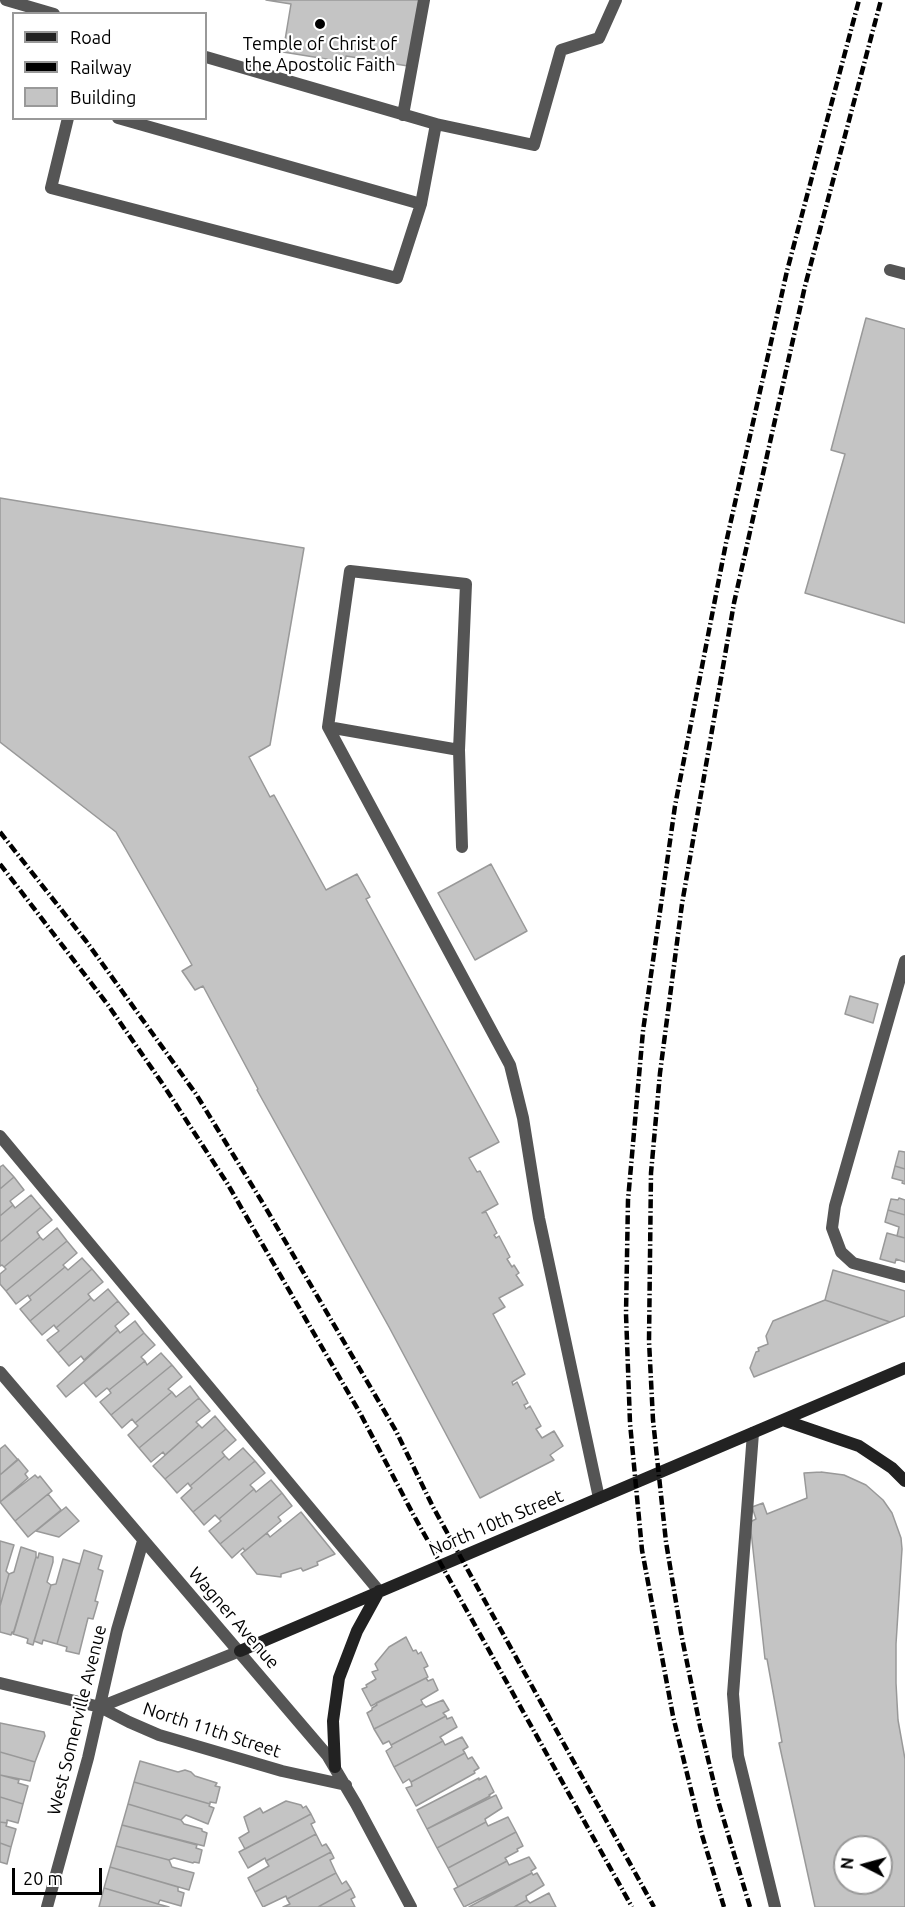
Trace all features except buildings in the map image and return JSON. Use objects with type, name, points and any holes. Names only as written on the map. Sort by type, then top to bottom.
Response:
[{"type":"street","points":[[6,0],[47,12]]},
{"type":"street","points":[[404,115],[424,0]]},
{"type":"street","points":[[207,57],[436,124],[534,145],[561,51],[598,38],[616,0]]},
{"type":"street","points":[[68,120],[51,188],[397,278],[420,204],[436,124]]},
{"type":"street","points":[[125,120],[420,204]]},
{"type":"street","points":[[890,270],[905,274]]},
{"type":"street","points":[[462,847],[459,750],[466,584],[350,571],[328,727],[510,1065],[524,1118],[539,1218],[599,1498]]},
{"type":"street","points":[[328,727],[459,750]]},
{"type":"street","points":[[905,961],[835,1206],[832,1228],[841,1252],[853,1263],[905,1277]]},
{"type":"street","points":[[0,1136],[378,1591],[354,1640],[339,1678],[333,1720],[334,1767]]},
{"type":"street","name":"North 10th Street","points":[[100,1707],[426,1573],[905,1368]]},
{"type":"street","name":"Wagner Avenue","points":[[0,1372],[327,1755],[346,1785],[411,1907]]},
{"type":"street","points":[[783,1420],[859,1446],[892,1468],[905,1481]]},
{"type":"street","points":[[753,1433],[733,1694],[738,1756],[775,1907]]},
{"type":"street","name":"West Somerville Avenue","points":[[47,1907],[88,1758],[117,1630],[143,1541]]},
{"type":"street","name":"North 11th Street","points":[[0,1683],[100,1707],[159,1735],[282,1771],[346,1785]]},
{"type":"railway","points":[[724,1907],[702,1835],[673,1716],[642,1550],[630,1423],[626,1314],[628,1200],[643,1031],[675,806],[726,543],[787,271],[859,0]]},
{"type":"railway","points":[[750,1907],[719,1804],[700,1726],[666,1542],[653,1420],[649,1341],[651,1173],[660,1073],[682,904],[734,603],[805,286],[881,0]]},
{"type":"railway","points":[[0,832],[86,941],[196,1094],[264,1205],[396,1431],[433,1507],[654,1907]]},
{"type":"railway","points":[[0,864],[108,1005],[227,1183],[360,1413],[413,1514],[632,1907]]},
{"type":"place","name":"Temple of Christ of the Apostolic Faith","points":[[320,24]]}]
